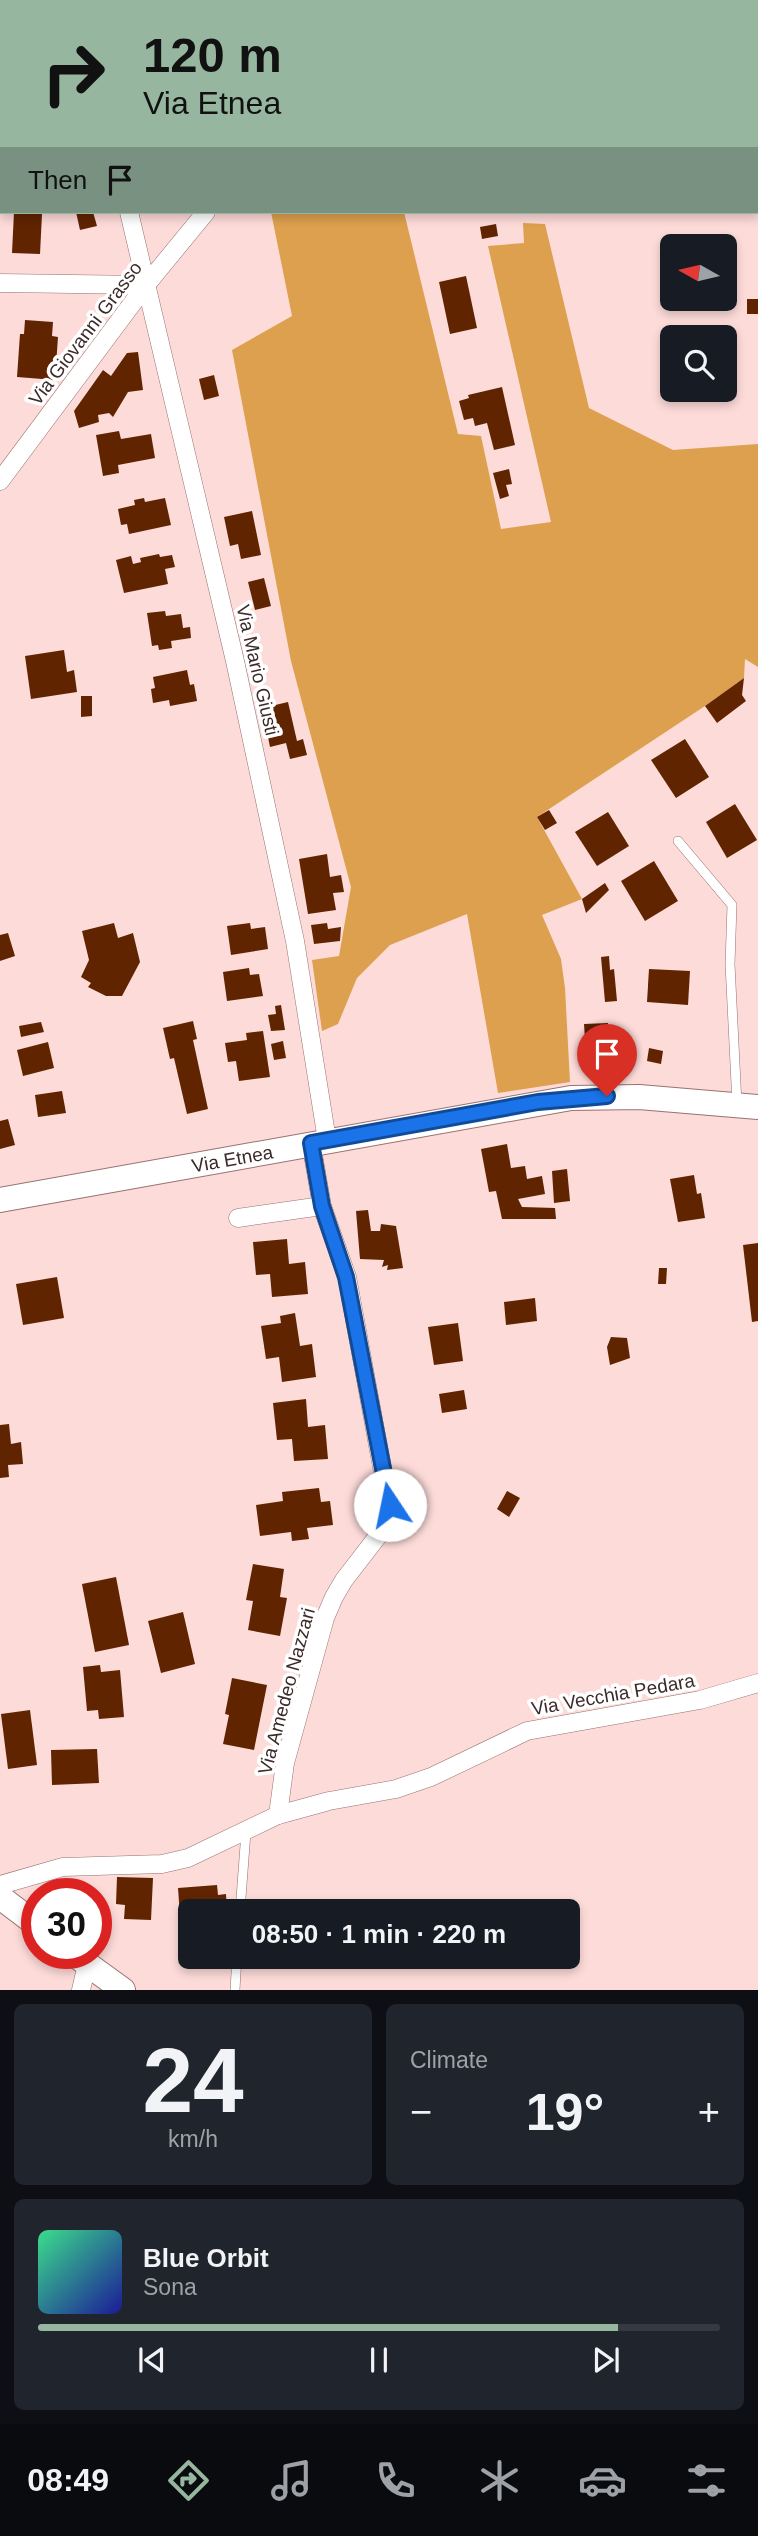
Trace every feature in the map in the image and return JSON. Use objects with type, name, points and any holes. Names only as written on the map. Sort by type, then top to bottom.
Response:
[{"type":"main road","name":"Via Etnea","points":[[0,1200],[571,1098],[628,1097],[747,1106]]},
{"type":"main road","points":[[0,1897],[21,1913]]},
{"type":"main road","points":[[93,1969],[123,1990]]},
{"type":"street","name":"Via Mario Giusti","points":[[129,214],[235,661],[293,928],[319,1142]]},
{"type":"street","name":"Via Giovanni Grasso","points":[[0,481],[146,285],[204,214]]},
{"type":"street","points":[[0,283],[146,285]]},
{"type":"street","name":"Via Amedeo Nazzari","points":[[278,1815],[285,1763],[325,1618],[344,1580],[388,1523],[390,1505],[346,1277],[322,1206],[319,1142]]},
{"type":"street","points":[[238,1218],[322,1206]]},
{"type":"street","name":"Via Vecchia Pedara","points":[[0,1885],[63,1867],[162,1864],[188,1858],[278,1815],[329,1801],[396,1790],[431,1777],[527,1731],[701,1700],[758,1682]]},
{"type":"street","points":[[80,1969],[81,1990]]},
{"type":"lane","points":[[677,841],[732,905],[730,964],[747,1106]]},
{"type":"lane","points":[[241,1899],[246,1832]]},
{"type":"lane","points":[[235,1990],[236,1969]]},
{"type":"shaded area","points":[[271,214],[404,214],[458,434],[481,436],[501,529],[551,522],[488,246],[524,243],[523,223],[545,224],[589,408],[673,450],[758,444],[758,667],[745,659],[744,678],[537,817],[582,899],[542,915],[561,959],[570,1082],[498,1093],[467,914],[390,945],[357,978],[338,1024],[322,1031],[312,960],[339,956],[351,887],[291,661],[232,350],[292,316]]},
{"type":"building","points":[[14,214],[42,214],[40,254],[12,253]]},
{"type":"building","points":[[76,214],[94,214],[97,226],[80,230]]},
{"type":"building","points":[[496,224],[498,236],[482,239],[480,227]]},
{"type":"building","points":[[466,276],[477,328],[450,334],[439,282]]},
{"type":"building","points":[[747,299],[758,299],[758,314],[747,314]]},
{"type":"building","points":[[25,320],[53,322],[52,336],[58,337],[55,380],[17,377],[20,334],[24,334]]},
{"type":"building","points":[[138,352],[143,390],[128,392],[113,417],[109,413],[98,415],[99,422],[79,428],[74,411],[103,370],[111,376],[127,353]]},
{"type":"building","points":[[214,375],[219,396],[204,400],[199,379]]},
{"type":"building","points":[[502,387],[515,445],[494,450],[487,423],[475,426],[473,418],[464,420],[459,401],[469,398],[468,395]]},
{"type":"building","points":[[119,431],[121,439],[151,434],[155,458],[118,465],[119,473],[103,476],[96,435]]},
{"type":"building","points":[[509,469],[512,484],[506,485],[509,496],[500,499],[493,473]]},
{"type":"building","points":[[144,498],[145,502],[165,498],[171,525],[129,534],[127,524],[121,525],[118,509],[135,505],[134,500]]},
{"type":"building","points":[[252,511],[261,555],[241,559],[238,544],[230,546],[224,517]]},
{"type":"building","points":[[159,554],[160,557],[172,555],[175,567],[165,569],[168,584],[124,593],[116,560],[131,556],[133,564],[141,562],[140,558]]},
{"type":"building","points":[[264,578],[271,606],[255,610],[248,582]]},
{"type":"building","points":[[165,611],[166,616],[181,614],[183,628],[190,627],[191,638],[171,641],[172,648],[159,650],[158,645],[152,646],[147,613]]},
{"type":"building","points":[[64,650],[67,672],[74,670],[77,692],[31,699],[25,656]]},
{"type":"building","points":[[187,670],[190,685],[194,684],[197,701],[170,706],[169,700],[153,703],[153,677]]},
{"type":"building","points":[[744,678],[742,695],[746,701],[717,723],[705,706]]},
{"type":"building","points":[[81,696],[92,696],[92,716],[81,717]]},
{"type":"building","points":[[288,702],[297,741],[303,739],[307,755],[290,759],[286,743],[270,747],[267,732],[273,731],[267,707]]},
{"type":"building","points":[[685,739],[709,777],[676,798],[651,760]]},
{"type":"building","points":[[735,804],[757,840],[727,858],[706,822]]},
{"type":"building","points":[[549,810],[557,823],[545,830],[537,817]]},
{"type":"building","points":[[608,812],[629,846],[597,866],[575,832]]},
{"type":"building","points":[[327,854],[330,877],[341,875],[344,892],[333,893],[336,910],[308,914],[299,859]]},
{"type":"building","points":[[654,861],[678,901],[645,921],[621,881]]},
{"type":"building","points":[[605,883],[609,890],[586,913],[582,899]]},
{"type":"building","points":[[114,923],[118,938],[133,933],[140,962],[122,996],[106,996],[88,987],[91,983],[81,977],[89,960],[82,931]]},
{"type":"building","points":[[250,923],[251,929],[265,927],[268,949],[231,955],[227,926]]},
{"type":"building","points":[[327,923],[328,929],[341,927],[340,941],[314,944],[311,925]]},
{"type":"building","points":[[8,933],[15,956],[0,961],[0,935]]},
{"type":"building","points":[[609,956],[610,970],[614,969],[617,1001],[605,1002],[601,957]]},
{"type":"building","points":[[249,968],[250,975],[259,974],[263,996],[227,1001],[223,972]]},
{"type":"building","points":[[649,969],[690,971],[688,1005],[647,1002]]},
{"type":"building","points":[[281,1005],[285,1030],[271,1031],[268,1015],[276,1014],[275,1006]]},
{"type":"building","points":[[193,1021],[197,1039],[193,1040],[208,1109],[187,1114],[174,1058],[170,1059],[163,1028]]},
{"type":"building","points":[[41,1022],[44,1032],[21,1037],[19,1026]]},
{"type":"building","points":[[608,1023],[609,1038],[618,1037],[620,1067],[587,1070],[584,1024]]},
{"type":"building","points":[[263,1031],[270,1077],[239,1081],[236,1061],[228,1062],[225,1043],[247,1040],[246,1033]]},
{"type":"building","points":[[283,1041],[286,1058],[274,1060],[271,1044]]},
{"type":"building","points":[[48,1042],[54,1068],[23,1076],[17,1050]]},
{"type":"building","points":[[649,1048],[663,1051],[661,1064],[647,1061]]},
{"type":"building","points":[[62,1091],[66,1113],[38,1117],[35,1095]]},
{"type":"building","points":[[8,1119],[15,1145],[0,1149],[0,1121]]},
{"type":"building","points":[[507,1144],[511,1168],[525,1166],[527,1179],[542,1176],[545,1194],[518,1199],[522,1207],[555,1208],[556,1219],[502,1219],[496,1191],[489,1192],[481,1149]]},
{"type":"building","points":[[567,1169],[570,1201],[554,1203],[552,1171]]},
{"type":"building","points":[[694,1175],[697,1194],[701,1193],[705,1218],[678,1222],[670,1179]]},
{"type":"building","points":[[368,1210],[371,1231],[380,1231],[381,1224],[396,1226],[403,1268],[387,1270],[388,1265],[382,1267],[384,1260],[360,1259],[356,1211]]},
{"type":"building","points":[[287,1239],[289,1264],[305,1262],[308,1294],[272,1297],[270,1274],[256,1275],[253,1242]]},
{"type":"building","points":[[758,1243],[758,1321],[752,1322],[743,1245]]},
{"type":"building","points":[[659,1268],[667,1268],[666,1284],[658,1284]]},
{"type":"building","points":[[57,1277],[64,1318],[23,1325],[16,1284]]},
{"type":"building","points":[[535,1298],[537,1321],[506,1325],[504,1302]]},
{"type":"building","points":[[295,1313],[300,1346],[312,1344],[316,1377],[282,1382],[279,1357],[266,1359],[261,1326],[281,1323],[280,1316]]},
{"type":"building","points":[[458,1323],[463,1361],[434,1365],[428,1327]]},
{"type":"building","points":[[611,1337],[627,1338],[630,1358],[610,1365],[607,1347]]},
{"type":"building","points":[[464,1390],[467,1409],[442,1413],[439,1394]]},
{"type":"building","points":[[306,1399],[308,1427],[325,1425],[328,1459],[294,1461],[292,1439],[277,1440],[273,1403]]},
{"type":"building","points":[[9,1424],[11,1444],[21,1442],[23,1464],[8,1465],[9,1477],[0,1478],[0,1425]]},
{"type":"building","points":[[319,1488],[321,1502],[330,1501],[333,1525],[307,1528],[309,1539],[292,1541],[291,1532],[260,1536],[256,1505],[283,1501],[282,1492]]},
{"type":"building","points":[[507,1491],[520,1498],[509,1517],[497,1509]]},
{"type":"building","points":[[253,1564],[284,1569],[280,1597],[287,1598],[280,1636],[248,1630],[253,1601],[246,1600]]},
{"type":"building","points":[[116,1577],[129,1645],[95,1652],[82,1584]]},
{"type":"building","points":[[183,1612],[195,1664],[161,1673],[148,1621]]},
{"type":"building","points":[[100,1665],[101,1672],[120,1670],[124,1717],[99,1719],[98,1710],[87,1711],[83,1667]]},
{"type":"building","points":[[232,1678],[267,1685],[254,1750],[223,1744]]},
{"type":"building","points":[[30,1710],[37,1765],[8,1769],[1,1714]]},
{"type":"building","points":[[97,1749],[99,1783],[52,1785],[51,1750]]},
{"type":"building","points":[[117,1877],[153,1878],[151,1920],[124,1919],[125,1905],[116,1904]]},
{"type":"building","points":[[217,1885],[218,1895],[226,1894],[226,1899],[179,1899],[178,1888]]},
{"type":"route","points":[[390,1505],[346,1277],[322,1206],[311,1143],[538,1102],[607,1096]]}]
